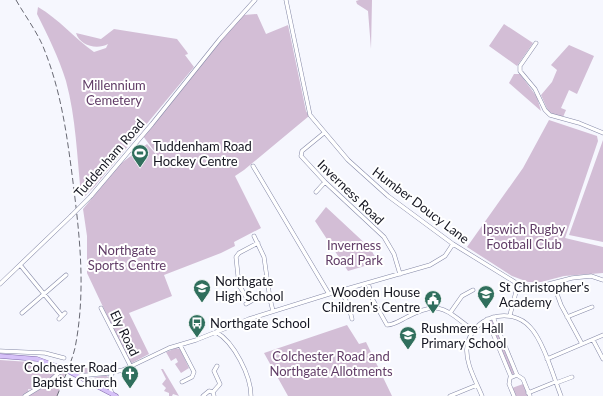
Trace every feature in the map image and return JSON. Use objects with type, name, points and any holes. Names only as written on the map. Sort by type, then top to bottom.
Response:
[{"type":"main road","points":[[0,356],[18,354],[43,361],[65,370],[115,395]]},
{"type":"street","name":"Tuddenham Road","points":[[0,284],[91,196],[152,124],[220,39],[255,0]]},
{"type":"street","name":"Humber Doucy Lane","points":[[286,0],[308,111],[324,133],[348,160],[388,196],[453,244],[518,284],[537,287],[588,276],[597,277],[603,280]]},
{"type":"street","points":[[536,42],[520,66],[520,71],[535,89],[545,110],[555,118],[579,123],[603,133]]},
{"type":"street","name":"Inverness Road","points":[[324,133],[301,153],[302,157],[325,182],[384,237],[394,254],[400,274]]},
{"type":"street","points":[[252,166],[328,294]]},
{"type":"street","points":[[316,192],[325,182]]},
{"type":"street","points":[[254,236],[265,260],[269,297],[273,311]]},
{"type":"street","points":[[253,300],[247,303],[238,284],[236,257],[239,253],[258,243]]},
{"type":"street","points":[[77,376],[112,372],[131,367],[164,350],[196,340],[273,311],[436,263],[445,256],[453,244]]},
{"type":"street","points":[[20,266],[62,316]]},
{"type":"street","points":[[22,313],[66,275]]},
{"type":"street","points":[[368,282],[374,300],[387,325],[430,307],[441,308],[473,330]]},
{"type":"street","points":[[553,283],[557,297],[582,344]]},
{"type":"street","points":[[510,315],[518,284]]},
{"type":"street","points":[[341,290],[352,319]]},
{"type":"street","points":[[450,313],[462,296],[473,290]]},
{"type":"street","points":[[567,316],[592,307]]},
{"type":"street","name":"Ely Road","points":[[101,308],[131,367]]},
{"type":"street","points":[[482,396],[467,357],[468,343],[473,330],[487,319],[510,315],[520,319],[531,327],[547,359],[561,396]]},
{"type":"street","points":[[493,317],[517,375],[521,377],[529,394],[556,382],[571,378]]},
{"type":"street","points":[[487,319],[511,377],[509,382],[514,396]]},
{"type":"street","points":[[222,329],[225,338],[246,370],[251,396]]},
{"type":"street","points":[[216,332],[225,338]]},
{"type":"street","points":[[547,359],[603,335]]},
{"type":"street","points":[[593,340],[603,359]]},
{"type":"street","points":[[180,344],[194,373],[192,377],[182,382]]},
{"type":"street","points":[[0,351],[18,354],[45,352],[64,358]]},
{"type":"street","points":[[203,396],[209,392],[214,394],[220,384],[212,370],[217,366]]},
{"type":"street","points":[[25,396],[65,370]]},
{"type":"street","points":[[105,390],[109,385],[112,372]]},
{"type":"street","points":[[511,377],[517,375]]},
{"type":"street","points":[[109,385],[115,395]]},
{"type":"street","points":[[450,396],[477,385]]},
{"type":"green space","points":[[372,0],[371,49],[368,11],[357,4],[356,1]]},
{"type":"green space","name":"Millennium Cemetery","points":[[38,7],[53,17],[80,41],[94,52],[106,48],[108,44],[99,47],[89,46],[81,41],[76,33],[101,39],[114,29],[177,39],[187,52],[188,54],[185,55],[194,67],[95,186],[84,197],[81,194],[74,123],[66,81],[57,55],[37,14]]},
{"type":"green space","name":"Northgate Sports Centre","points":[[257,14],[266,34],[288,25],[306,111],[309,116],[235,176],[261,228],[234,242],[235,246],[221,253],[164,275],[172,296],[129,313],[149,354],[130,364],[87,273],[87,236],[83,209],[120,164],[147,144],[161,160],[143,136],[222,39],[244,15]]},
{"type":"green space","points":[[504,24],[533,43],[517,66],[489,46]]},
{"type":"green space","points":[[569,45],[594,56],[577,94],[569,90],[561,108],[566,110],[563,117],[549,113],[541,95],[552,82],[557,70],[551,65]]},
{"type":"green space","points":[[514,74],[520,74],[537,97],[541,111],[509,83]]},
{"type":"green space","name":"Ipswich Rugby Football Club","points":[[549,120],[597,136],[598,141],[565,238],[603,247],[603,273],[564,276],[541,282],[528,282],[512,276],[467,247],[523,168]]},
{"type":"green space","points":[[603,140],[603,242],[569,235]]},
{"type":"green space","name":"Inverness Road Park","points":[[326,207],[370,248],[378,262],[348,271],[315,221]]},
{"type":"green space","points":[[492,319],[514,374],[511,374],[489,321]]},
{"type":"green space","name":"Colchester Road and Northgate Allotments","points":[[347,325],[359,344],[366,342],[392,396],[288,396],[264,353]]},
{"type":"green space","points":[[176,348],[180,349],[189,368],[181,373],[175,364],[178,362],[176,358],[171,361],[166,352]]},
{"type":"green space","points":[[0,360],[30,362],[59,371],[41,386],[28,389],[29,392],[22,396],[0,396]]},
{"type":"green space","points":[[73,364],[90,369],[103,370],[103,372],[81,374],[70,370]]},
{"type":"green space","points":[[161,369],[163,369],[179,396],[173,394],[172,396],[169,396],[169,393],[164,391],[166,388],[162,384],[166,379]]},
{"type":"green space","points":[[62,373],[65,374],[57,396],[28,396],[50,383]]},
{"type":"green space","points":[[106,375],[109,378],[108,385],[106,387],[88,379]]},
{"type":"green space","points":[[523,384],[528,396],[515,396],[512,388]]},
{"type":"railway","points":[[16,0],[42,44],[49,61],[59,95],[66,130],[78,224],[81,265],[78,327],[75,348],[57,396]]},
{"type":"place","name":"Tuddenham Road Hockey Centre","points":[[140,168]]},
{"type":"place","name":"Northgate High School","points":[[202,303]]},
{"type":"place","name":"St Christopher's Academy","points":[[486,309]]},
{"type":"place","name":"Wooden House Children's Centre","points":[[433,314]]},
{"type":"place","name":"Northgate School","points":[[197,338]]},
{"type":"place","name":"Rushmere Hall Primary School","points":[[408,350]]},
{"type":"place","name":"Colchester Road Baptist Church","points":[[130,389]]}]
